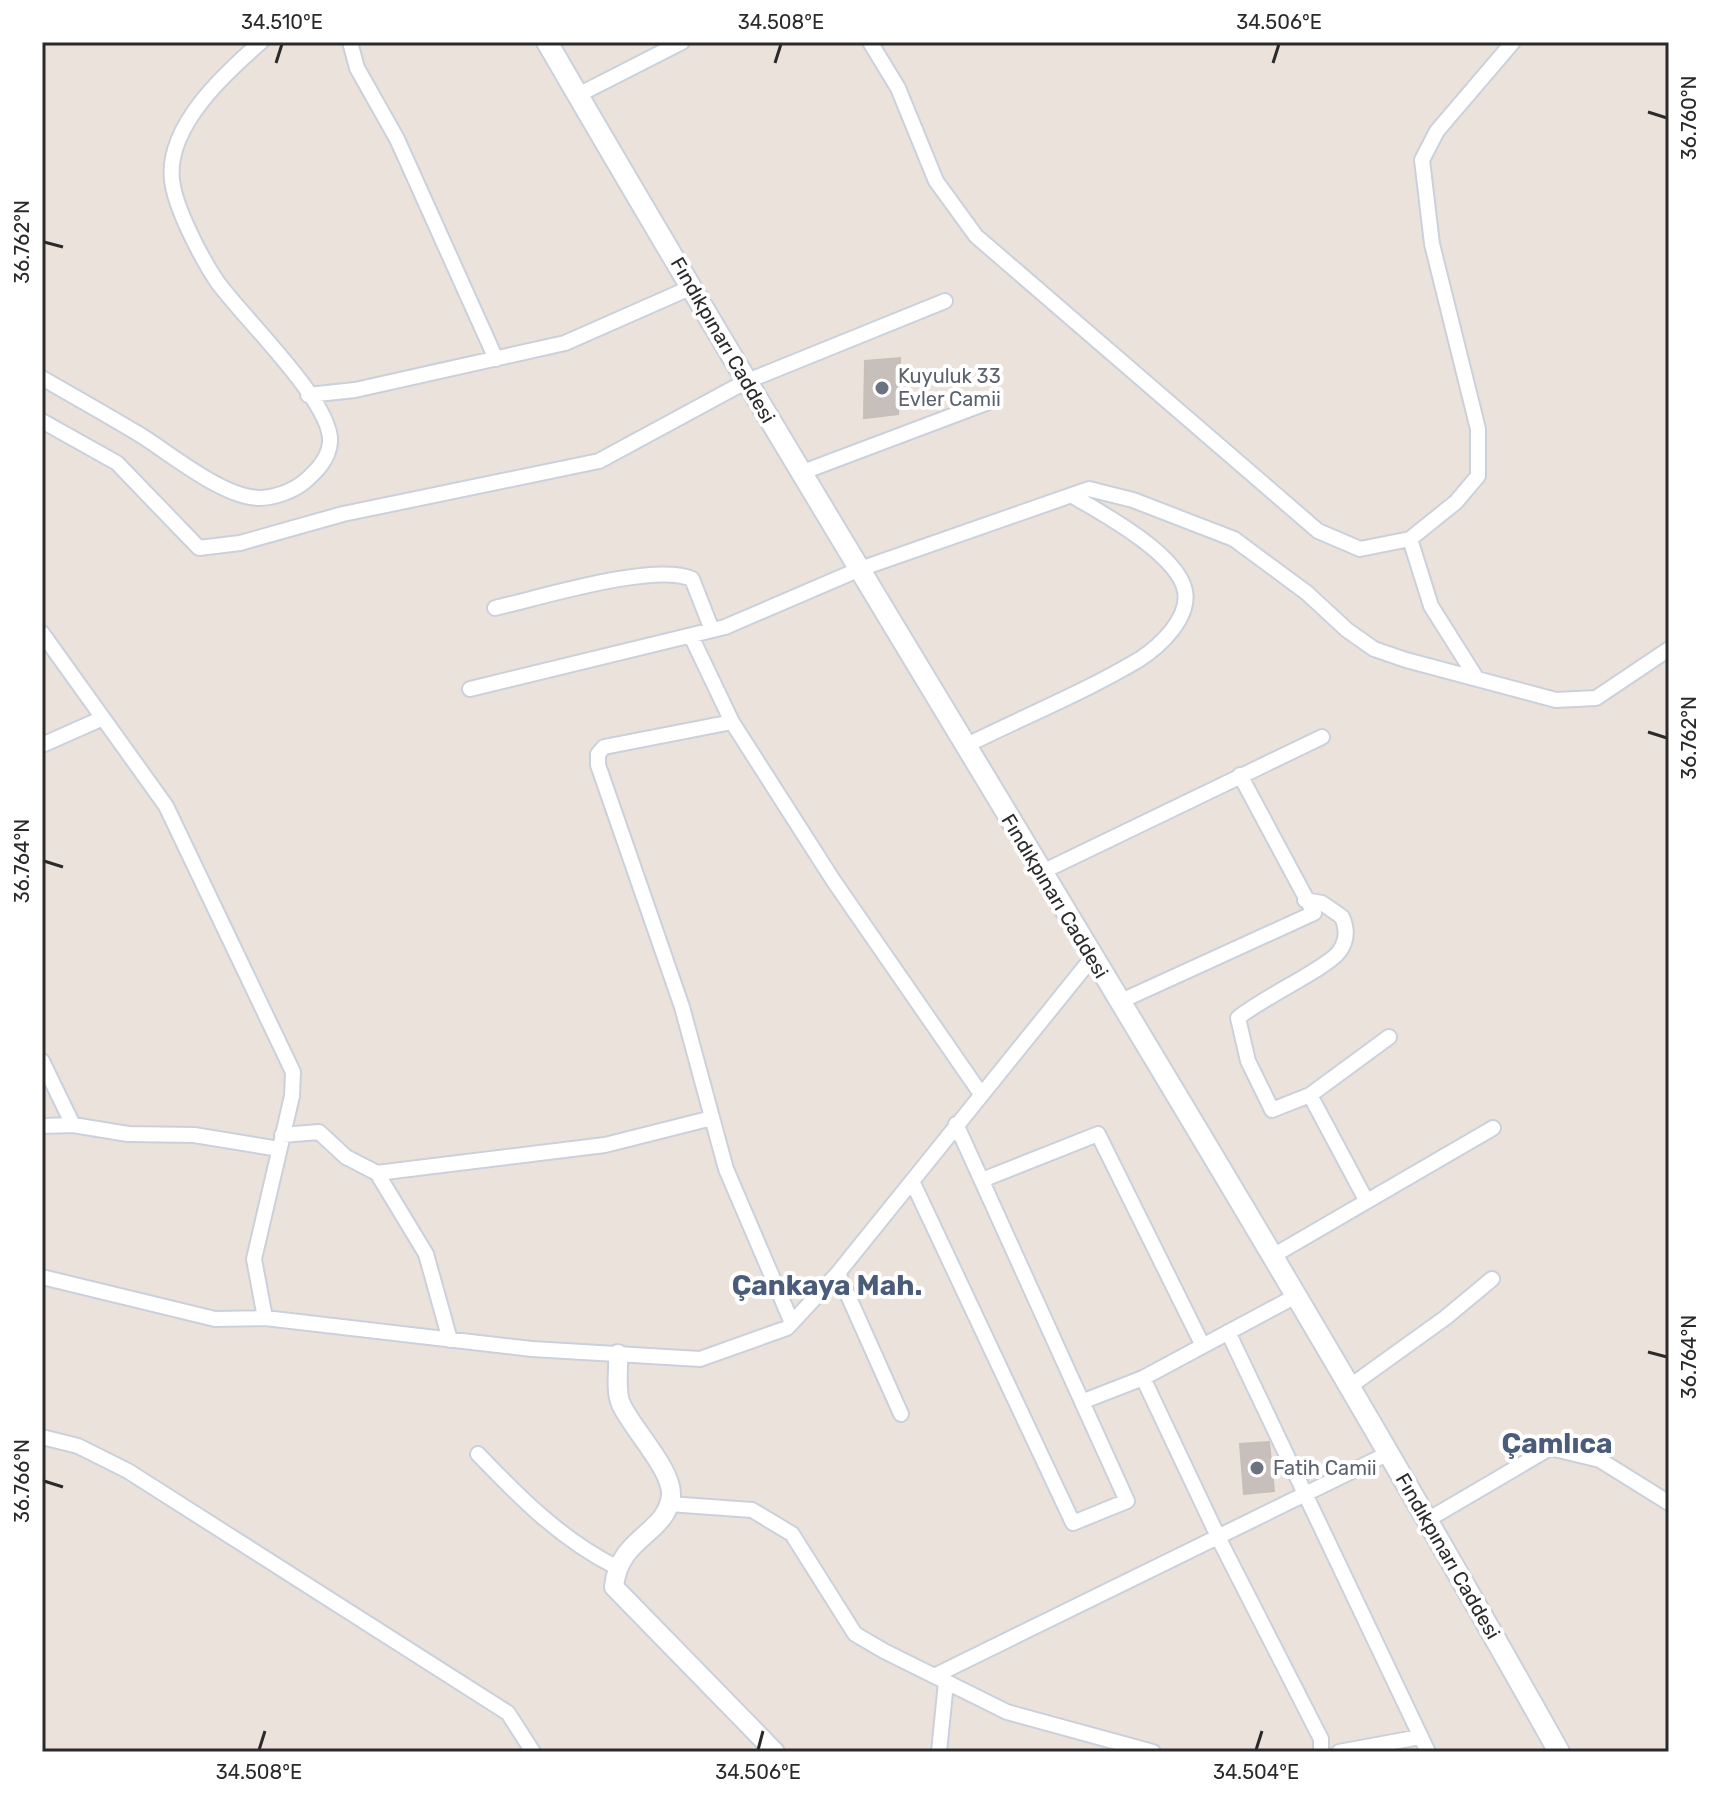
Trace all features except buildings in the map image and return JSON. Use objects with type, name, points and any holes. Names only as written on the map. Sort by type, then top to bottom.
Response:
[{"type":"main road","name":"Fındıkpınarı Caddesi","points":[[547,42],[745,382],[803,472],[1429,1519],[1559,1752]]},
{"type":"street","points":[[42,378],[224,488],[259,498],[294,489],[324,461],[331,441],[308,395],[286,361],[216,280],[181,212],[172,180],[175,147],[190,119],[239,61],[261,42]]},
{"type":"street","points":[[350,42],[357,68],[397,139],[496,359]]},
{"type":"street","points":[[578,95],[682,42]]},
{"type":"street","points":[[870,42],[898,88],[936,181],[976,236],[1318,531],[1360,549],[1410,539],[1456,502],[1478,476],[1478,429],[1432,244],[1422,160],[1437,131],[1513,42]]},
{"type":"street","points":[[308,395],[355,390],[565,343],[692,287]]},
{"type":"street","points":[[42,421],[117,463],[199,548],[240,543],[343,514],[599,461],[745,382],[945,301]]},
{"type":"street","points":[[803,472],[994,400]]},
{"type":"street","points":[[470,689],[712,630],[860,569],[1089,489],[1133,500],[1234,539],[1374,649],[1477,679],[1556,700],[1596,698],[1669,649]]},
{"type":"street","points":[[965,746],[1141,658],[1174,627],[1184,610],[1185,591],[1172,567],[1127,529],[1071,495]]},
{"type":"street","points":[[1410,539],[1431,606],[1477,679]]},
{"type":"street","points":[[495,608],[652,574],[680,574],[692,579],[712,630]]},
{"type":"street","points":[[42,633],[166,806],[293,1072],[292,1096],[254,1259],[265,1318]]},
{"type":"street","points":[[691,636],[732,722],[833,880],[981,1094]]},
{"type":"street","points":[[42,745],[103,718]]},
{"type":"street","points":[[732,722],[604,747],[598,754],[598,765],[682,1007],[726,1169],[792,1323]]},
{"type":"street","points":[[1040,873],[1322,737]]},
{"type":"street","points":[[1119,1002],[1314,913],[1240,775]]},
{"type":"street","points":[[1305,900],[1322,903],[1342,917],[1346,936],[1337,956],[1254,1004],[1238,1018],[1248,1061],[1272,1110],[1310,1095],[1389,1037]]},
{"type":"street","points":[[42,1277],[215,1319],[265,1318],[450,1340],[700,1359],[751,1342],[792,1323],[838,1273],[1092,958]]},
{"type":"street","points":[[42,1061],[73,1125]]},
{"type":"street","points":[[1310,1095],[1366,1200]]},
{"type":"street","points":[[377,1173],[605,1145],[712,1118]]},
{"type":"street","points":[[912,1181],[1073,1523],[1127,1501],[956,1124]]},
{"type":"street","points":[[42,1126],[73,1125],[128,1134],[194,1135],[280,1142],[319,1132],[346,1157],[377,1173],[426,1254],[450,1340]]},
{"type":"street","points":[[1271,1257],[1493,1128]]},
{"type":"street","points":[[982,1180],[1098,1134],[1203,1346]]},
{"type":"street","points":[[838,1273],[901,1414]]},
{"type":"street","points":[[1349,1387],[1445,1318],[1492,1279]]},
{"type":"street","points":[[1084,1401],[1143,1378],[1294,1297]]},
{"type":"street","points":[[1228,1332],[1428,1752]]},
{"type":"street","points":[[618,1354],[619,1400],[657,1460],[671,1493],[665,1516],[630,1546],[616,1567],[614,1587],[775,1752]]},
{"type":"street","points":[[1143,1378],[1219,1539],[1321,1739],[1321,1752]]},
{"type":"street","points":[[42,1437],[78,1446],[128,1471],[508,1713],[533,1752]]},
{"type":"street","points":[[1429,1519],[1550,1448],[1600,1460],[1669,1503]]},
{"type":"street","points":[[940,1679],[1389,1453]]},
{"type":"street","points":[[478,1454],[523,1501],[587,1552],[616,1567]]},
{"type":"street","points":[[669,1504],[752,1510],[792,1534],[855,1634],[1007,1712],[1153,1752]]},
{"type":"street","points":[[939,1752],[940,1679]]},
{"type":"street","points":[[1339,1752],[1420,1737]]},
{"type":"place","name":"Kuyuluk 33 Evler Camii","points":[[882,388]]},
{"type":"place","name":"Fatih Camii","points":[[1257,1468]]},
{"type":"district","name":"Çankaya Mah.","points":[[827,1285]]},
{"type":"district","name":"Çamlıca","points":[[1557,1443]]}]
